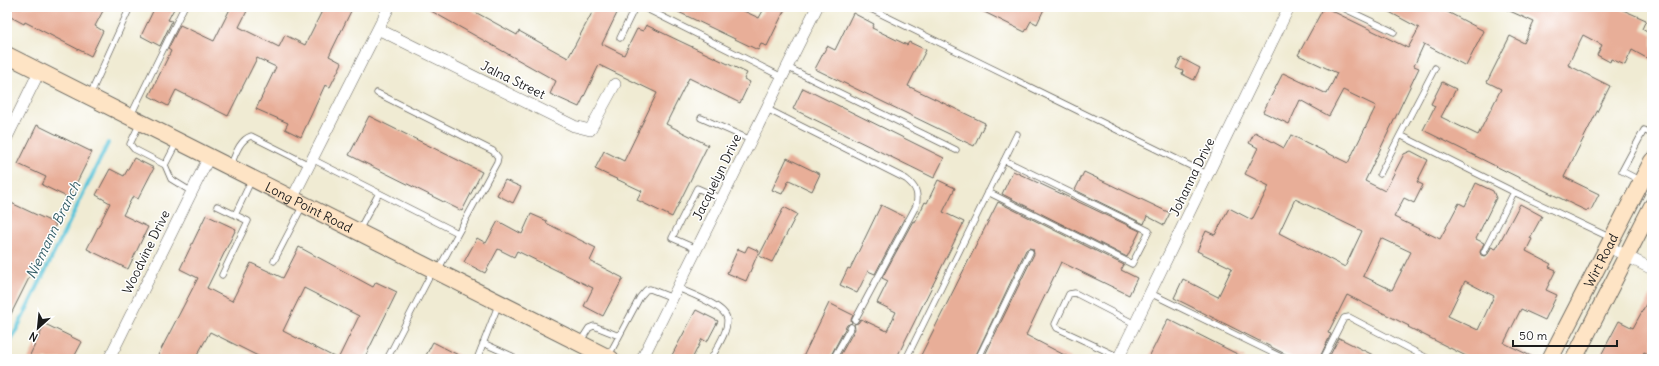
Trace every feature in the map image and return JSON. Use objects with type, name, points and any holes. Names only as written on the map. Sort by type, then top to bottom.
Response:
[{"type":"main road","name":"Long Point Road","points":[[7,55],[229,168],[610,358]]},
{"type":"main road","name":"Wirt Road","points":[[1550,359],[1652,161]]},
{"type":"main road","name":"Wirt Road","points":[[1574,359],[1652,206]]},
{"type":"street","points":[[298,202],[311,162],[388,7]]},
{"type":"street","name":"Jacquelyn Drive","points":[[642,359],[817,7]]},
{"type":"street","name":"Johanna Drive","points":[[1118,358],[1290,7]]},
{"type":"street","name":"Jalna Street","points":[[378,29],[574,126],[590,130],[615,84]]},
{"type":"street","points":[[7,137],[40,72]]},
{"type":"street","name":"Woodvine Drive","points":[[109,359],[209,157]]},
{"type":"street","points":[[1609,242],[1626,256],[1652,269]]},
{"type":"lane","points":[[89,97],[130,7]]},
{"type":"lane","points":[[184,7],[135,120],[130,144],[131,147],[165,165],[171,179],[192,192]]},
{"type":"lane","points":[[620,38],[635,7]]},
{"type":"lane","points":[[643,7],[782,77]]},
{"type":"lane","points":[[867,7],[1209,174]]},
{"type":"lane","points":[[1341,7],[1394,32]]},
{"type":"lane","points":[[787,67],[956,150]]},
{"type":"lane","points":[[1380,174],[1435,68]]},
{"type":"lane","points":[[377,93],[493,151],[498,157],[497,162],[458,233],[435,271],[387,359]]},
{"type":"lane","points":[[767,109],[906,179],[915,187],[918,197],[916,206],[855,320]]},
{"type":"lane","points":[[701,118],[751,140]]},
{"type":"lane","points":[[1641,181],[1622,171],[1644,130],[1652,134]]},
{"type":"lane","points":[[906,359],[1017,134]]},
{"type":"lane","points":[[1400,135],[1514,192],[1609,242]]},
{"type":"lane","points":[[229,168],[242,143],[247,137],[251,136],[379,193],[458,233]]},
{"type":"lane","points":[[165,165],[178,141]]},
{"type":"lane","points":[[988,192],[1132,264],[1149,231],[1004,160]]},
{"type":"lane","points":[[235,215],[252,179]]},
{"type":"lane","points":[[697,249],[672,238],[697,188],[722,199]]},
{"type":"lane","points":[[1484,252],[1514,192]]},
{"type":"lane","points":[[358,232],[379,193]]},
{"type":"lane","points":[[274,261],[298,202]]},
{"type":"lane","points":[[217,206],[248,221],[222,275]]},
{"type":"lane","points":[[978,359],[1030,252]]},
{"type":"lane","points":[[678,288],[718,307],[725,313],[727,318],[725,330],[710,359]]},
{"type":"lane","points":[[610,358],[619,336],[640,297],[646,290],[650,289],[673,298]]},
{"type":"lane","points":[[1150,293],[1285,359]]},
{"type":"lane","points":[[1118,358],[1057,328],[1054,324],[1069,294],[1075,294],[1135,324]]},
{"type":"lane","points":[[477,359],[499,303]]},
{"type":"lane","points":[[1323,359],[1344,318],[1349,317],[1429,359]]},
{"type":"lane","points":[[579,343],[586,331],[594,326],[619,336]]},
{"type":"lane","points":[[833,359],[851,327]]},
{"type":"lane","points":[[483,343],[512,356]]},
{"type":"building","points":[[7,7],[105,7],[95,26],[103,31],[91,56],[25,22],[24,24],[7,15]]},
{"type":"building","points":[[155,7],[175,7],[168,20],[172,21],[160,46],[141,36]]},
{"type":"building","points":[[231,7],[249,7],[239,27],[279,47],[285,35],[305,45],[324,7],[353,7],[329,56],[342,63],[330,87],[325,85],[301,137],[285,129],[288,123],[256,109],[276,67],[257,58],[228,116],[176,90],[168,106],[149,96],[171,51],[168,49],[180,25],[214,41]]},
{"type":"building","points":[[424,7],[466,7],[517,35],[519,31],[568,58],[595,7],[620,7],[602,44],[624,55],[637,29],[643,31],[646,25],[747,73],[744,79],[750,82],[740,103],[689,78],[666,124],[708,145],[672,217],[637,200],[642,191],[595,169],[604,151],[624,161],[657,93],[599,65],[579,107],[550,94],[556,81]]},
{"type":"building","points":[[668,7],[735,7],[759,18],[765,7],[786,7],[767,46],[761,44],[758,50]]},
{"type":"building","points":[[974,7],[1045,7],[1037,24],[1031,21],[1025,32]]},
{"type":"building","points":[[1324,7],[1408,48],[1419,28],[1380,7],[1438,7],[1484,31],[1466,66],[1424,44],[1414,66],[1419,68],[1365,181],[1385,191],[1404,154],[1411,151],[1428,160],[1417,182],[1423,185],[1414,203],[1404,198],[1394,217],[1440,239],[1459,203],[1465,206],[1476,183],[1493,191],[1496,198],[1476,239],[1484,243],[1480,252],[1481,255],[1484,256],[1488,254],[1491,247],[1496,249],[1520,204],[1542,216],[1530,238],[1532,239],[1526,251],[1551,264],[1549,267],[1556,270],[1546,290],[1557,295],[1545,320],[1521,309],[1504,343],[1537,359],[1472,359],[1347,295],[1328,333],[1331,334],[1319,359],[1295,359],[1174,298],[1183,279],[1218,297],[1232,268],[1197,251],[1206,231],[1215,235],[1229,208],[1252,220],[1269,186],[1245,174],[1258,148],[1249,143],[1255,132],[1284,148],[1291,135],[1348,163],[1376,106],[1343,90],[1329,116],[1300,100],[1289,124],[1263,112],[1283,73],[1327,94],[1337,73],[1298,55]],"holes":[[[1295,199],[1362,231],[1345,267],[1279,233]],[[1381,238],[1411,252],[1392,290],[1363,276]],[[1465,281],[1494,296],[1478,330],[1448,316]]]},
{"type":"building","points":[[1501,7],[1616,7],[1646,20],[1642,29],[1652,35],[1652,61],[1632,50],[1625,65],[1611,59],[1610,62],[1597,55],[1602,45],[1583,35],[1568,65],[1610,86],[1564,177],[1599,194],[1591,210],[1588,209],[1587,211],[1572,204],[1423,130],[1435,106],[1431,104],[1442,82],[1456,89],[1441,117],[1478,135],[1501,89],[1487,82],[1510,36],[1524,43],[1534,22]]},
{"type":"building","points":[[853,13],[874,24],[872,28],[907,45],[909,42],[926,50],[908,86],[985,123],[974,146],[815,69],[827,46],[835,50]]},
{"type":"building","points":[[1181,58],[1200,68],[1194,80],[1182,74],[1183,71],[1176,68]]},
{"type":"building","points":[[803,88],[944,158],[934,178],[793,109]]},
{"type":"building","points":[[369,116],[482,172],[462,211],[349,155]]},
{"type":"building","points":[[37,125],[92,152],[69,198],[42,185],[46,177],[18,164]]},
{"type":"building","points":[[134,158],[154,168],[138,199],[133,196],[123,215],[148,227],[128,269],[87,249],[110,203],[96,195],[110,169],[124,176]]},
{"type":"building","points":[[787,158],[820,174],[812,191],[789,180],[782,194],[772,190]]},
{"type":"building","points":[[1013,171],[1140,231],[1127,257],[1002,194]]},
{"type":"building","points":[[1084,172],[1170,213],[1164,225],[1147,216],[1144,224],[1075,190]]},
{"type":"building","points":[[505,180],[521,187],[513,203],[497,195]]},
{"type":"building","points":[[938,180],[955,188],[943,212],[964,222],[896,359],[838,359],[855,329],[854,324],[858,323],[861,319],[887,331],[896,312],[877,303],[888,281],[882,278],[913,221],[915,222],[925,202],[927,203]]},
{"type":"building","points":[[7,201],[56,224],[7,322]]},
{"type":"building","points":[[998,202],[1124,265],[1121,270],[1137,278],[1129,295],[1061,262],[1026,335],[1072,359],[983,359],[1034,254],[1033,249],[1029,248],[1026,250],[974,359],[919,359]]},
{"type":"building","points":[[881,205],[905,217],[875,274],[868,271],[857,293],[840,285],[848,268],[850,269]]},
{"type":"building","points":[[784,207],[797,214],[772,262],[759,256]]},
{"type":"building","points":[[531,214],[547,221],[546,223],[596,248],[590,261],[623,278],[603,316],[584,306],[593,288],[517,251],[514,257],[498,249],[485,273],[464,262],[477,238],[486,243],[498,221],[522,234]]},
{"type":"building","points":[[206,215],[236,229],[207,288],[232,301],[251,263],[283,278],[299,247],[373,287],[376,282],[397,292],[364,359],[338,359],[264,359],[210,332],[195,359],[156,359],[198,278],[180,269]],"holes":[[[304,288],[359,316],[338,359],[283,331]]]},
{"type":"building","points":[[748,246],[759,251],[746,281],[727,273],[738,249],[745,252]]},
{"type":"building","points":[[1652,293],[1652,356],[1644,352],[1640,359],[1599,359],[1619,321],[1633,328]]},
{"type":"building","points":[[829,303],[853,315],[851,320],[852,323],[847,325],[829,359],[802,359]]},
{"type":"building","points":[[696,310],[718,321],[707,342],[702,339],[692,359],[680,359],[672,355]]},
{"type":"building","points":[[1168,319],[1247,359],[1148,359]]},
{"type":"building","points":[[45,324],[82,342],[73,359],[28,359]]},
{"type":"building","points":[[1339,338],[1381,359],[1328,359]]},
{"type":"building","points":[[433,342],[466,359],[424,359]]},
{"type":"waterway","name":"Niemann Branch","points":[[7,349],[108,143]]}]
